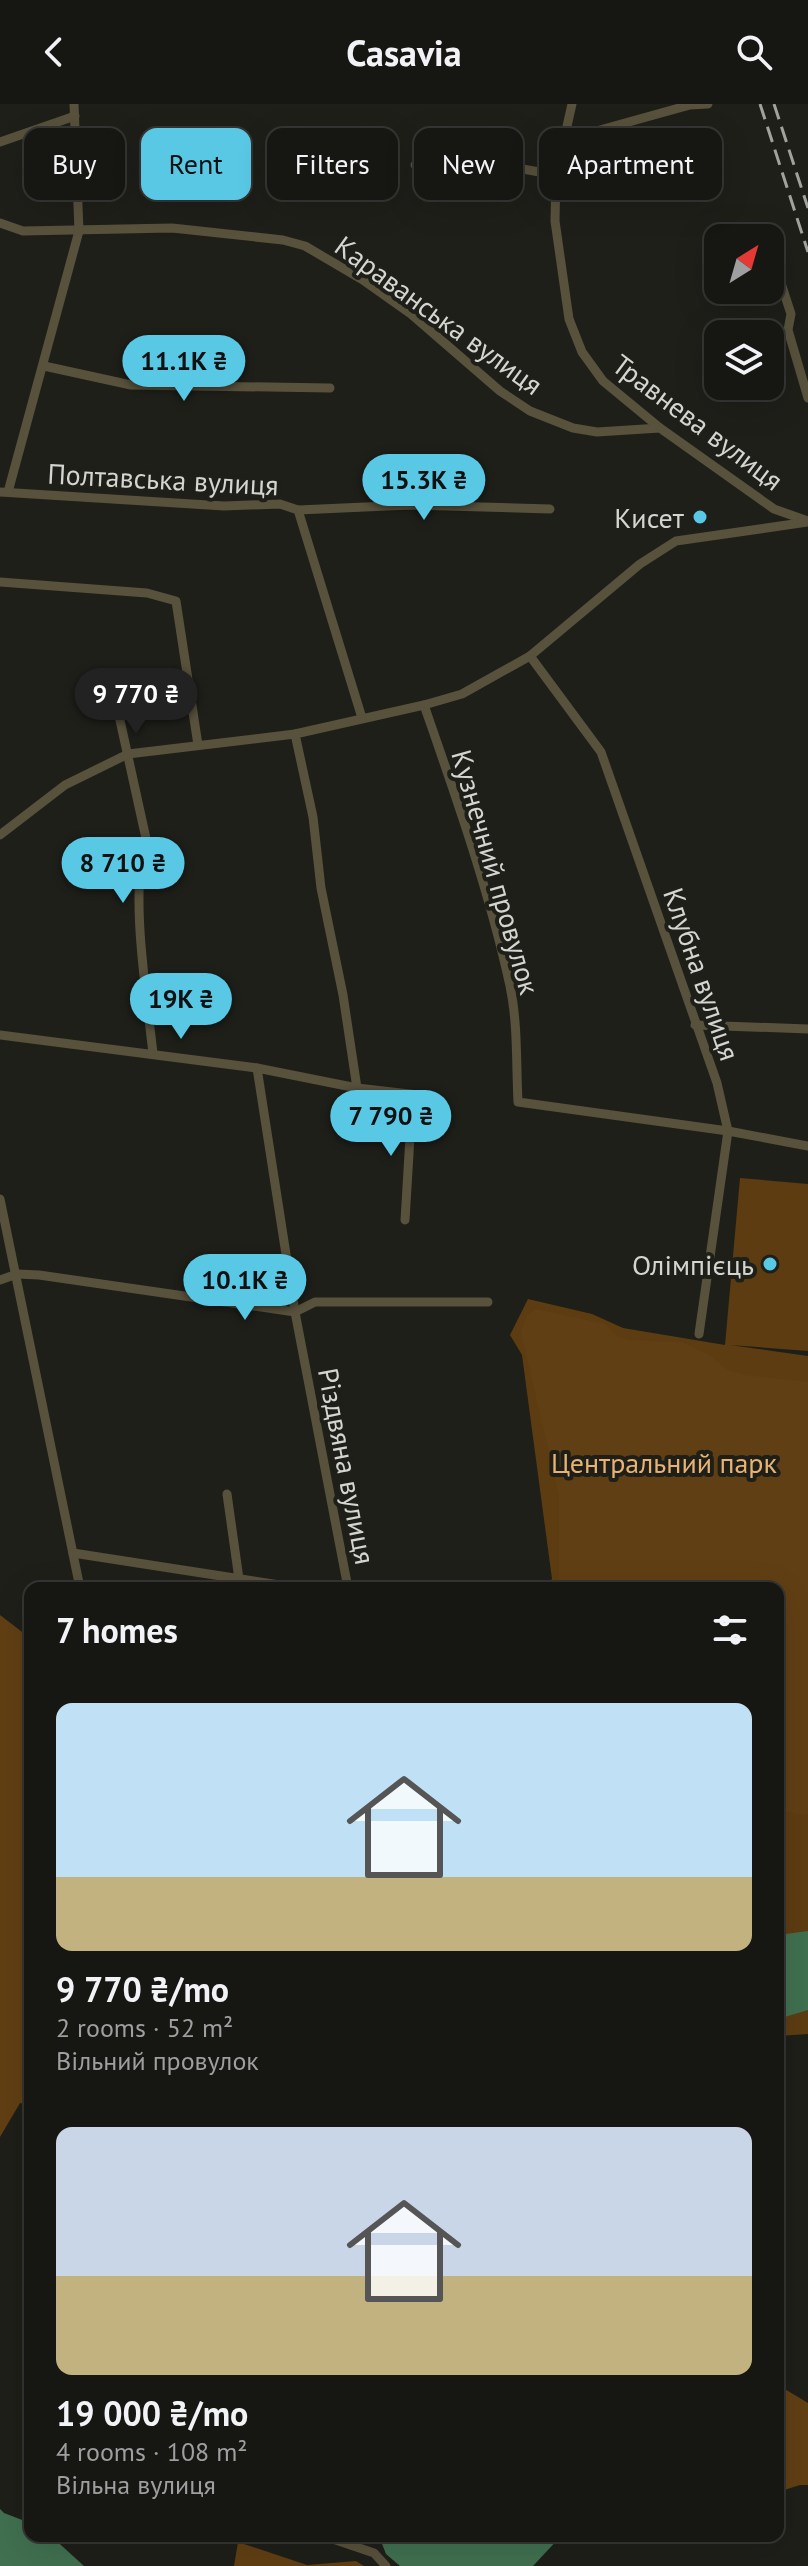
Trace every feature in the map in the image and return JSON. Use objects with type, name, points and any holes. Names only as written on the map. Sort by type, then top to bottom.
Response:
[{"type":"street","points":[[4,492],[44,366],[79,231],[74,104]]},
{"type":"street","name":"Травнева вулиця","points":[[567,128],[572,104]]},
{"type":"street","points":[[608,128],[692,105],[708,104]]},
{"type":"street","points":[[0,142],[75,116]]},
{"type":"street","name":"Травнева вулиця","points":[[555,200],[555,221],[569,319],[587,360],[603,381],[660,428],[774,509],[808,522]]},
{"type":"street","name":"Караванська вулиця","points":[[0,223],[23,231],[200,230],[283,240],[305,246],[363,280],[411,314],[500,391],[530,411],[573,428],[597,432],[660,428]]},
{"type":"street","points":[[784,292],[791,314],[788,330],[808,398]]},
{"type":"street","points":[[44,366],[131,385],[330,388]]},
{"type":"street","name":"Полтавська вулиця","points":[[4,492],[224,506],[280,504],[298,510],[362,718]]},
{"type":"street","points":[[298,510],[410,505],[550,509]]},
{"type":"street","points":[[0,835],[65,785],[128,754],[295,734],[462,694],[530,656],[640,564],[676,541],[808,522]]},
{"type":"street","points":[[0,582],[147,593],[176,601],[198,745]]},
{"type":"street","name":"Клубна вулиця","points":[[530,656],[601,752],[717,1083],[728,1131],[699,1334]]},
{"type":"street","points":[[114,693],[147,843],[141,856],[139,907],[153,1054]]},
{"type":"street","name":"Кузнечний провулок","points":[[424,705],[475,855],[510,987],[518,1102],[728,1131]]},
{"type":"street","points":[[295,734],[313,817],[321,888],[343,995],[357,1088]]},
{"type":"street","points":[[695,1025],[808,1029]]},
{"type":"street","points":[[0,1035],[257,1068],[357,1088],[427,1096]]},
{"type":"street","name":"Різдвяна вулиця","points":[[257,1068],[295,1312],[347,1582]]},
{"type":"street","points":[[405,1220],[410,1137],[408,1095]]},
{"type":"street","points":[[728,1131],[808,1146]]},
{"type":"street","points":[[0,1199],[79,1582]]},
{"type":"street","points":[[0,1280],[17,1274],[39,1275],[295,1312],[315,1302],[488,1302]]},
{"type":"street","points":[[227,1494],[239,1579]]},
{"type":"street","points":[[73,1553],[259,1582]]},
{"type":"street","points":[[342,2542],[374,2553],[386,2566]]},
{"type":"green space","name":"Центральний парк","points":[[740,1178],[808,1184],[808,1351],[730,1345],[808,1356],[808,2034],[784,2036],[784,1582],[548,1582],[552,1579],[522,1355],[510,1335],[528,1299],[592,1314],[623,1328],[725,1345]]},
{"type":"green space","name":"Центральний парк","points":[[537,1309],[605,1324],[618,1337],[629,1340],[682,1342],[709,1355],[728,1370],[745,1375],[808,1382],[808,1814],[784,1810],[784,1582],[559,1582],[559,1495],[521,1333],[527,1315]]},
{"type":"green space","points":[[0,1615],[24,1633],[24,2104],[20,2103],[0,2137]]},
{"type":"green space","points":[[784,2389],[808,2403],[808,2485],[784,2490]]},
{"type":"green space","points":[[238,2542],[307,2565],[356,2561],[364,2566],[234,2566]]},
{"type":"shaded area","points":[[808,1931],[808,2010],[784,2017],[784,1934]]},
{"type":"shaded area","points":[[0,2509],[24,2521],[24,2542],[58,2542],[84,2566],[0,2566]]},
{"type":"shaded area","points":[[381,2542],[555,2542],[533,2566],[400,2566],[386,2554]]},
{"type":"railway","points":[[760,104],[808,252]]},
{"type":"railway","points":[[774,104],[808,208]]},
{"type":"place","name":"Кисет","points":[[700,517]]},
{"type":"place","name":"Олімпієць","points":[[770,1264]]}]
